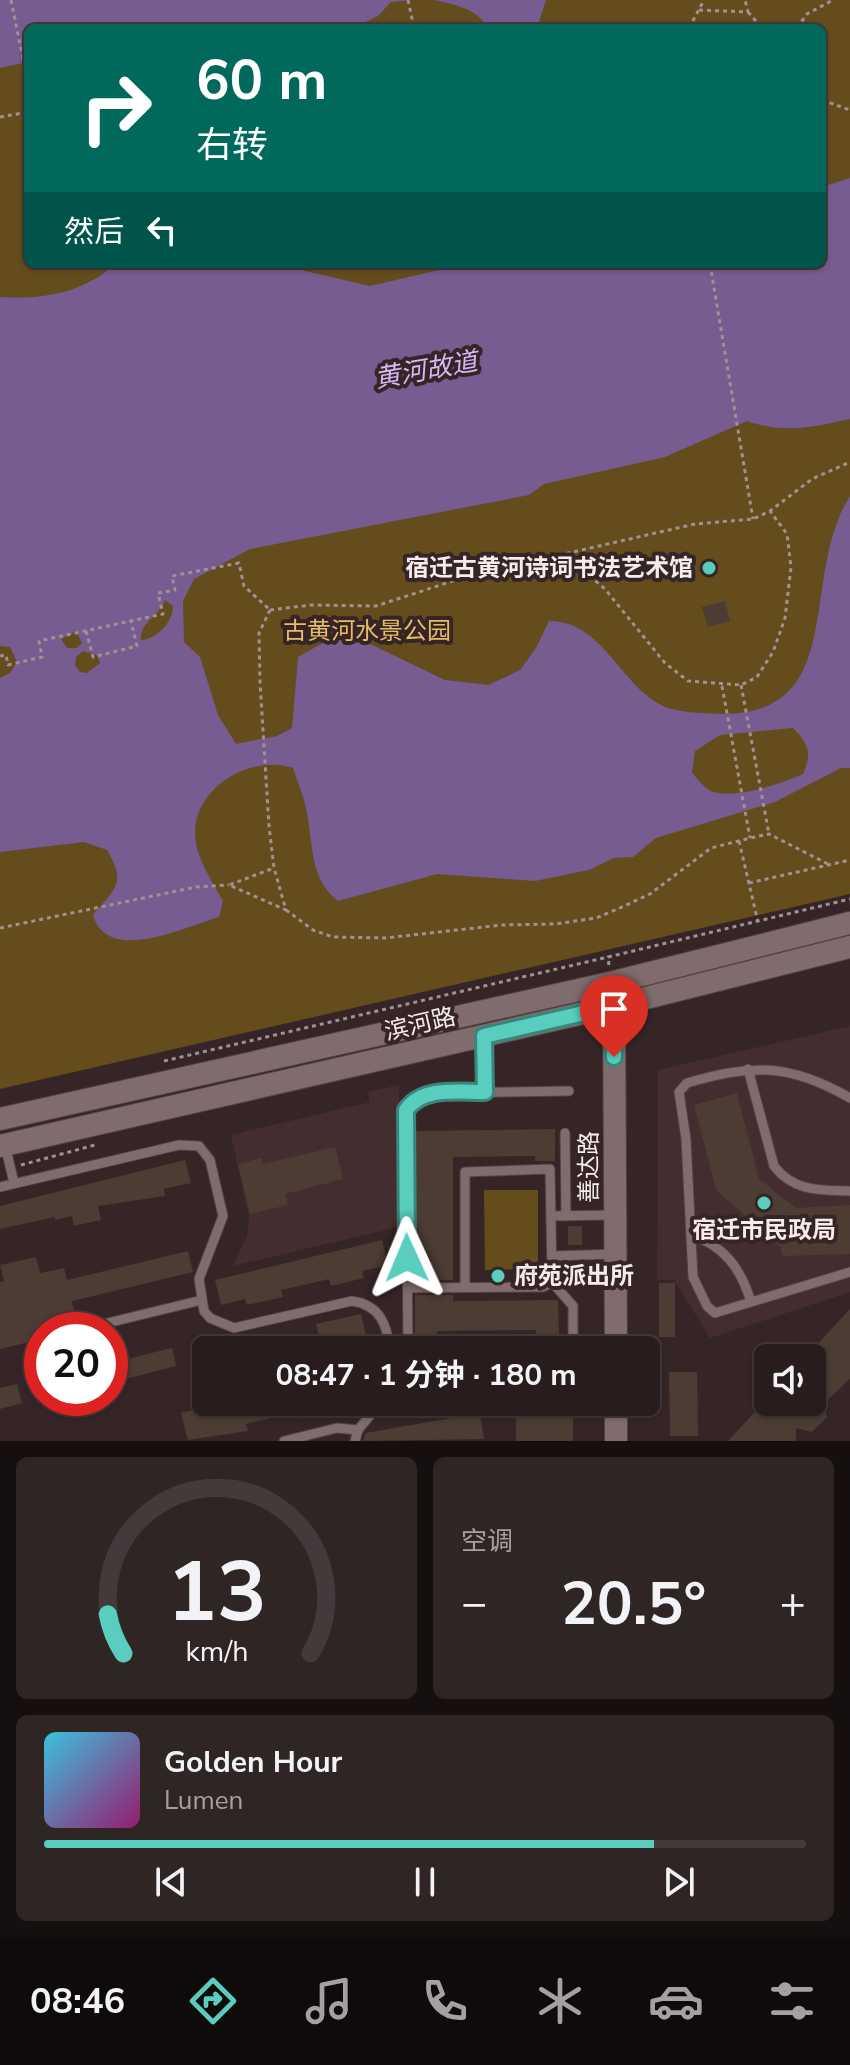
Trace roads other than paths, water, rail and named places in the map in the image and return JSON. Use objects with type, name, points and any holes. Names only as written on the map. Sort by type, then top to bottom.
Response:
[{"type":"main road","name":"滨河路","points":[[0,1119],[610,983],[850,923]]},
{"type":"main road","name":"滨河路","points":[[2,1145],[614,1006],[850,947]]},
{"type":"main road","name":"善达路","points":[[610,983],[614,1006],[616,1336]]},
{"type":"main road","points":[[616,1416],[616,1441]]},
{"type":"lane","points":[[484,1036],[485,1092]]},
{"type":"lane","points":[[850,1098],[788,1070],[748,1069],[687,1083],[679,1092],[686,1139],[693,1277],[707,1306],[715,1313],[850,1272]]},
{"type":"lane","points":[[748,1069],[774,1166],[783,1177],[813,1190],[850,1191]]},
{"type":"lane","points":[[408,1336],[406,1110],[417,1099],[435,1093],[569,1091]]},
{"type":"lane","points":[[565,1133],[566,1216]]},
{"type":"lane","points":[[2,1145],[14,1183]]},
{"type":"lane","points":[[0,1187],[179,1145],[199,1146],[210,1160],[223,1216],[200,1268],[202,1300],[210,1318],[234,1328],[352,1301],[362,1302],[381,1316],[387,1326],[388,1336]]},
{"type":"lane","points":[[465,1287],[465,1172],[550,1169],[551,1281],[573,1306],[573,1336]]},
{"type":"lane","points":[[551,1216],[615,1215]]},
{"type":"lane","points":[[691,1235],[707,1240],[731,1259],[751,1302]]},
{"type":"lane","points":[[552,1256],[615,1254]]},
{"type":"lane","points":[[407,1288],[543,1287],[551,1281]]},
{"type":"lane","points":[[128,1318],[202,1300]]},
{"type":"lane","points":[[355,1441],[358,1430],[370,1416]]},
{"type":"lane","points":[[284,1441],[337,1428],[358,1430]]},
{"type":"water","points":[[0,0],[412,0],[391,2],[378,16],[361,24],[24,24],[24,63],[0,68]]},
{"type":"water","points":[[434,0],[546,0],[538,24],[484,24],[472,12]]},
{"type":"water","name":"黄河故道","points":[[850,178],[850,419],[811,427],[786,428],[747,421],[665,457],[544,484],[529,495],[250,549],[194,579],[183,601],[184,642],[200,657],[218,715],[236,744],[277,736],[292,728],[298,657],[330,639],[368,643],[445,680],[488,685],[520,670],[536,648],[549,621],[583,631],[646,695],[667,708],[721,714],[761,708],[788,692],[805,667],[835,529],[850,496],[850,768],[841,768],[775,802],[656,838],[633,857],[614,858],[589,870],[535,881],[437,874],[338,901],[328,891],[316,869],[308,817],[293,768],[260,766],[244,770],[215,788],[198,816],[196,842],[205,868],[223,901],[219,917],[148,938],[114,938],[101,930],[93,915],[116,885],[116,870],[107,850],[84,842],[0,852],[0,678],[10,673],[17,662],[10,647],[0,646],[0,297],[46,296],[90,282],[110,268],[299,268],[370,286],[448,268],[826,268],[826,186]],"holes":[[[165,600],[173,606],[167,624],[153,637],[141,640],[143,628]],[[76,631],[82,643],[77,648],[67,648],[61,639]],[[83,651],[97,655],[100,663],[87,673],[80,672],[75,665],[76,657]],[[793,728],[807,749],[803,774],[770,786],[732,794],[711,791],[692,773],[695,751],[720,735]]]},
{"type":"place","name":"宿迁古黄河诗词书法艺术馆","points":[[709,568]]},
{"type":"place","name":"宿迁市民政局","points":[[764,1203]]},
{"type":"place","name":"府苑派出所","points":[[498,1276]]},
{"type":"park label","name":"古黄河水景公园","points":[[367,631]]}]
